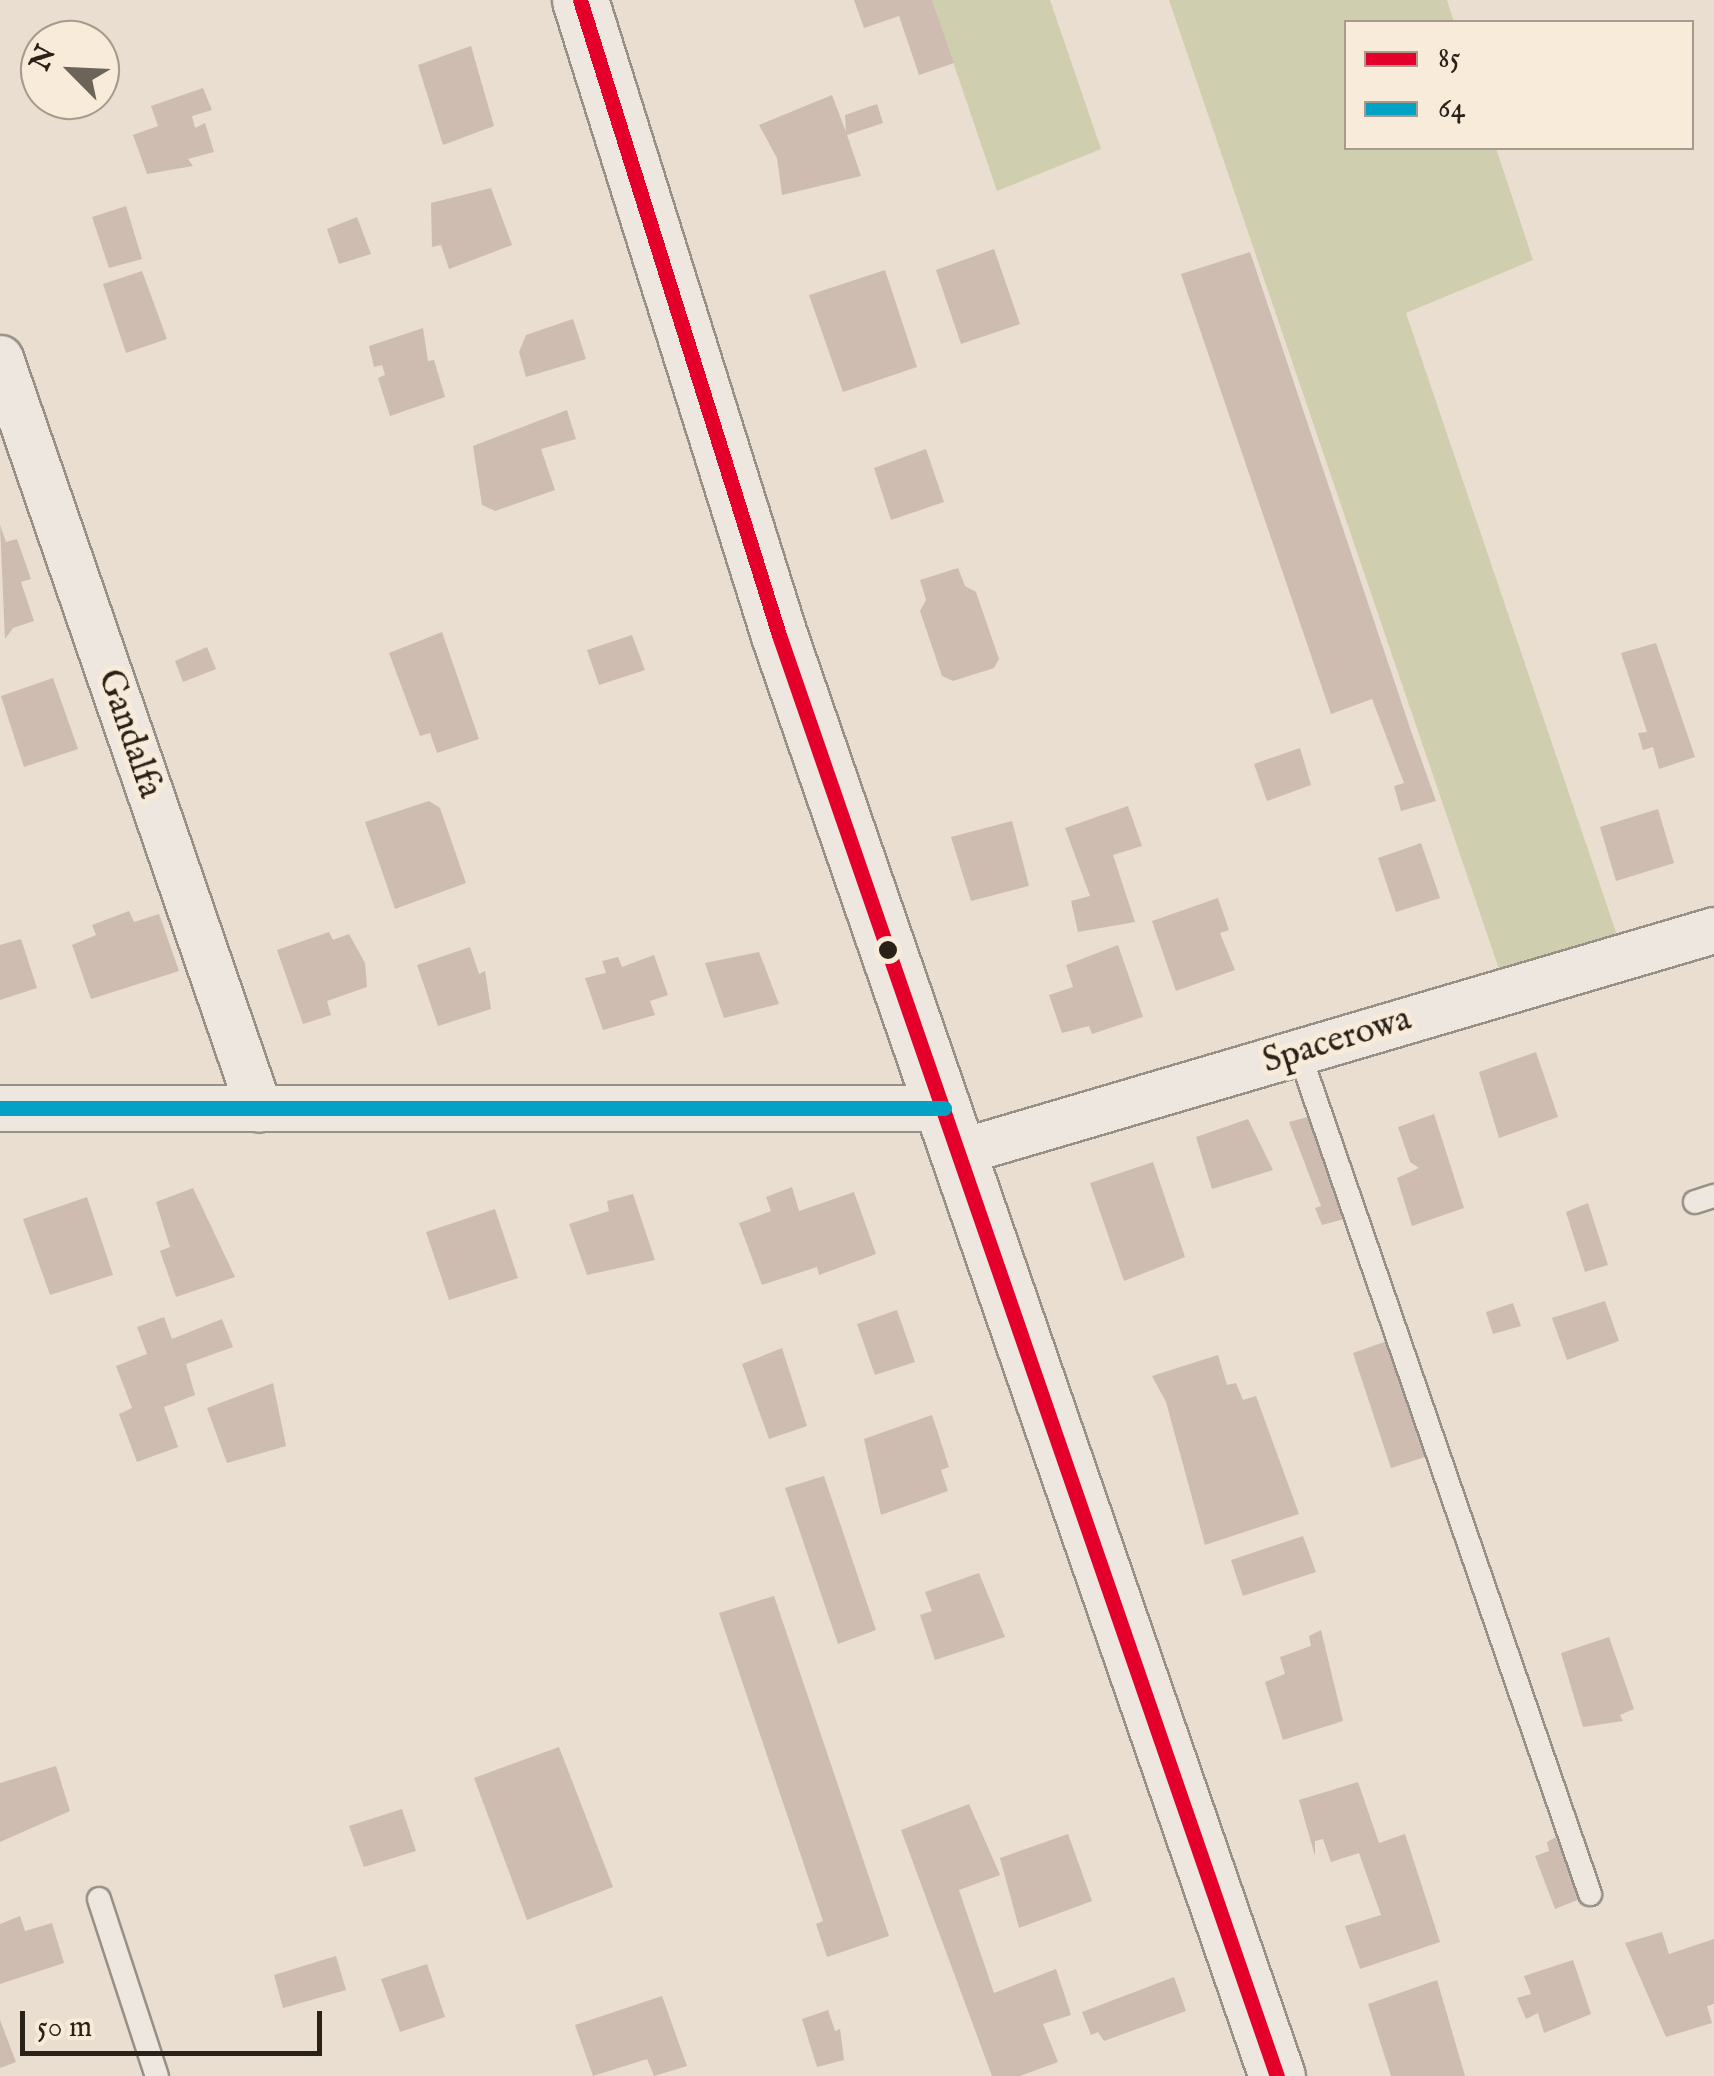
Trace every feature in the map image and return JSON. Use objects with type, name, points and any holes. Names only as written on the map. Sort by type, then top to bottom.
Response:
[{"type":"street","points":[[580,0],[776,625],[1277,2076]]},
{"type":"street","name":"Gandalfa","points":[[0,358],[259,1109]]},
{"type":"street","name":"Spacerowa","points":[[0,1108],[259,1109],[952,1130],[1299,1052],[1714,930]]},
{"type":"lane","points":[[1299,1052],[1590,1894]]},
{"type":"lane","points":[[100,1899],[156,2076]]},
{"type":"green space","points":[[932,0],[1050,0],[1101,149],[997,191]]},
{"type":"green space","points":[[1169,0],[1447,0],[1453,20],[1344,20],[1344,150],[1497,150],[1533,260],[1406,313],[1618,938],[1500,972]]},
{"type":"building","points":[[854,0],[932,0],[954,63],[919,75],[899,16],[864,28]]},
{"type":"building","points":[[471,46],[494,126],[443,145],[418,65]]},
{"type":"building","points":[[203,88],[212,110],[192,116],[195,128],[205,123],[214,152],[188,159],[193,166],[147,174],[133,135],[158,126],[151,106]]},
{"type":"building","points":[[832,95],[846,132],[845,115],[877,104],[883,123],[847,135],[861,176],[782,195],[777,158],[759,125]]},
{"type":"building","points":[[491,188],[512,245],[449,269],[441,245],[432,247],[431,203]]},
{"type":"building","points":[[126,206],[142,259],[109,268],[92,217]]},
{"type":"building","points":[[357,217],[371,254],[339,264],[327,229]]},
{"type":"building","points":[[994,249],[1020,324],[961,344],[936,270]]},
{"type":"building","points":[[1250,252],[1436,801],[1401,811],[1394,786],[1404,783],[1372,699],[1331,714],[1181,274]]},
{"type":"building","points":[[885,270],[917,367],[843,392],[809,295]]},
{"type":"building","points":[[142,271],[167,339],[126,353],[103,284]]},
{"type":"building","points":[[573,319],[586,359],[526,377],[519,352],[526,335]]},
{"type":"building","points":[[423,328],[428,361],[434,360],[445,397],[390,416],[378,378],[385,375],[382,365],[374,367],[369,346]]},
{"type":"building","points":[[567,410],[576,439],[541,449],[555,490],[495,511],[482,505],[473,446]]},
{"type":"building","points":[[926,449],[944,502],[891,520],[874,468]]},
{"type":"building","points":[[0,525],[6,542],[17,539],[31,579],[21,582],[34,621],[13,628],[5,639]]},
{"type":"building","points":[[958,568],[965,586],[976,592],[999,659],[994,668],[953,681],[942,676],[920,611],[926,600],[920,580]]},
{"type":"building","points":[[442,632],[479,739],[437,753],[430,733],[420,736],[389,653]]},
{"type":"building","points":[[632,635],[645,670],[599,685],[587,650]]},
{"type":"building","points":[[1656,643],[1695,757],[1659,769],[1653,747],[1643,750],[1638,733],[1647,732],[1621,653]]},
{"type":"building","points":[[207,647],[216,669],[183,682],[175,661]]},
{"type":"building","points":[[53,678],[78,749],[24,767],[1,696]]},
{"type":"building","points":[[1300,748],[1311,785],[1267,801],[1254,764]]},
{"type":"building","points":[[429,801],[440,808],[466,883],[395,909],[365,822]]},
{"type":"building","points":[[1128,806],[1142,846],[1113,855],[1135,922],[1078,932],[1071,901],[1090,896],[1065,828]]},
{"type":"building","points":[[1658,809],[1674,863],[1616,881],[1600,827]]},
{"type":"building","points":[[1012,821],[1029,886],[971,901],[951,837]]},
{"type":"building","points":[[1421,843],[1440,898],[1396,912],[1378,858]]},
{"type":"building","points":[[1218,898],[1229,930],[1220,933],[1235,970],[1176,991],[1152,921]]},
{"type":"building","points":[[129,911],[134,922],[159,914],[179,971],[91,999],[72,945],[96,935],[92,925]]},
{"type":"building","points":[[329,932],[333,940],[349,934],[365,963],[367,987],[327,1001],[331,1015],[303,1024],[277,950]]},
{"type":"building","points":[[21,939],[37,988],[0,1000],[0,945]]},
{"type":"building","points":[[1118,945],[1143,1017],[1092,1034],[1089,1026],[1062,1033],[1049,995],[1073,987],[1066,965]]},
{"type":"building","points":[[470,947],[479,974],[485,971],[491,1009],[438,1026],[417,965]]},
{"type":"building","points":[[759,952],[779,1004],[724,1018],[705,963]]},
{"type":"building","points":[[654,955],[668,995],[650,1001],[655,1015],[603,1030],[585,978],[606,973],[602,961],[618,957],[622,967]]},
{"type":"building","points":[[1536,1052],[1558,1117],[1499,1138],[1479,1072]]},
{"type":"building","points":[[1434,1114],[1464,1208],[1412,1226],[1397,1178],[1419,1168],[1410,1162],[1398,1127]]},
{"type":"building","points":[[1311,1116],[1344,1219],[1322,1225],[1315,1208],[1321,1206],[1289,1122]]},
{"type":"building","points":[[1248,1119],[1273,1170],[1212,1189],[1196,1137]]},
{"type":"building","points":[[1153,1162],[1185,1257],[1124,1281],[1090,1183]]},
{"type":"building","points":[[792,1187],[799,1211],[854,1192],[876,1254],[819,1275],[817,1267],[762,1285],[739,1223],[771,1211],[766,1197]]},
{"type":"building","points":[[193,1188],[235,1277],[176,1297],[160,1251],[170,1247],[156,1202]]},
{"type":"building","points":[[633,1194],[655,1260],[587,1275],[569,1224],[609,1211],[607,1201]]},
{"type":"building","points":[[87,1197],[113,1275],[50,1295],[23,1219]]},
{"type":"building","points":[[1588,1203],[1608,1265],[1585,1272],[1566,1212]]},
{"type":"building","points":[[495,1209],[518,1278],[449,1300],[426,1232]]},
{"type":"building","points":[[1605,1301],[1619,1341],[1567,1360],[1552,1318]]},
{"type":"building","points":[[1513,1303],[1521,1326],[1493,1334],[1486,1312]]},
{"type":"building","points":[[897,1310],[915,1362],[875,1375],[857,1324]]},
{"type":"building","points":[[164,1317],[172,1339],[222,1319],[233,1347],[186,1364],[195,1395],[164,1407],[178,1447],[137,1462],[119,1414],[132,1408],[116,1366],[147,1354],[137,1327]]},
{"type":"building","points":[[1390,1340],[1428,1456],[1391,1468],[1353,1353]]},
{"type":"building","points":[[782,1348],[807,1426],[769,1439],[742,1364]]},
{"type":"building","points":[[1218,1355],[1227,1385],[1236,1383],[1243,1400],[1256,1396],[1299,1514],[1205,1545],[1166,1402],[1152,1376]]},
{"type":"building","points":[[273,1383],[286,1446],[227,1463],[207,1408]]},
{"type":"building","points":[[932,1415],[949,1467],[941,1470],[948,1491],[881,1515],[864,1439]]},
{"type":"building","points":[[824,1476],[876,1630],[838,1644],[785,1488]]},
{"type":"building","points":[[1303,1536],[1316,1572],[1243,1596],[1231,1560]]},
{"type":"building","points":[[979,1573],[1005,1637],[935,1660],[920,1615],[932,1611],[925,1592]]},
{"type":"building","points":[[774,1596],[889,1936],[827,1957],[816,1924],[823,1921],[719,1613]]},
{"type":"building","points":[[1321,1630],[1343,1721],[1283,1740],[1265,1682],[1285,1674],[1280,1657],[1311,1646],[1309,1636]]},
{"type":"building","points":[[1609,1637],[1634,1709],[1620,1715],[1623,1721],[1583,1727],[1561,1653]]},
{"type":"building","points":[[559,1747],[613,1887],[527,1920],[474,1778]]},
{"type":"building","points":[[56,1766],[70,1811],[0,1842],[0,1783]]},
{"type":"building","points":[[1358,1782],[1379,1843],[1405,1834],[1440,1942],[1360,1969],[1345,1926],[1381,1915],[1359,1853],[1331,1862],[1323,1839],[1315,1841],[1315,1856],[1299,1800]]},
{"type":"building","points":[[969,1804],[1000,1875],[959,1890],[994,1993],[1056,1969],[1071,2015],[1043,2024],[1058,2062],[1020,2076],[992,2076],[901,1830]]},
{"type":"building","points":[[402,1809],[416,1851],[364,1867],[349,1826]]},
{"type":"building","points":[[1068,1834],[1092,1901],[1019,1928],[1000,1858]]},
{"type":"building","points":[[1556,1837],[1580,1899],[1555,1909],[1535,1856],[1549,1851],[1547,1842]]},
{"type":"building","points":[[20,1916],[25,1931],[52,1923],[64,1963],[0,1984],[0,1924]]},
{"type":"building","points":[[1662,1932],[1669,1954],[1714,1939],[1714,2004],[1707,2006],[1712,2023],[1666,2037],[1625,1943]]},
{"type":"building","points":[[336,1956],[346,1990],[283,2008],[274,1975]]},
{"type":"building","points":[[1573,1960],[1591,2014],[1544,2033],[1538,2013],[1526,2019],[1517,1998],[1531,1994],[1524,1976]]},
{"type":"building","points":[[427,1964],[445,2017],[400,2032],[381,1979]]},
{"type":"building","points":[[1174,1977],[1186,2011],[1104,2041],[1098,2032],[1091,2035],[1082,2012]]},
{"type":"building","points":[[1437,1980],[1465,2076],[1391,2076],[1368,2004]]},
{"type":"building","points":[[662,1996],[687,2066],[654,2076],[647,2059],[593,2076],[575,2025]]},
{"type":"building","points":[[828,2010],[835,2031],[840,2029],[844,2060],[817,2067],[802,2019]]},
{"type":"building","points":[[0,2020],[16,2062],[0,2068]]},
{"type":"transit line","name":"85","points":[[580,0],[779,635],[1277,2076]]},
{"type":"transit line","name":"64","points":[[0,1108],[944,1108]]}]
